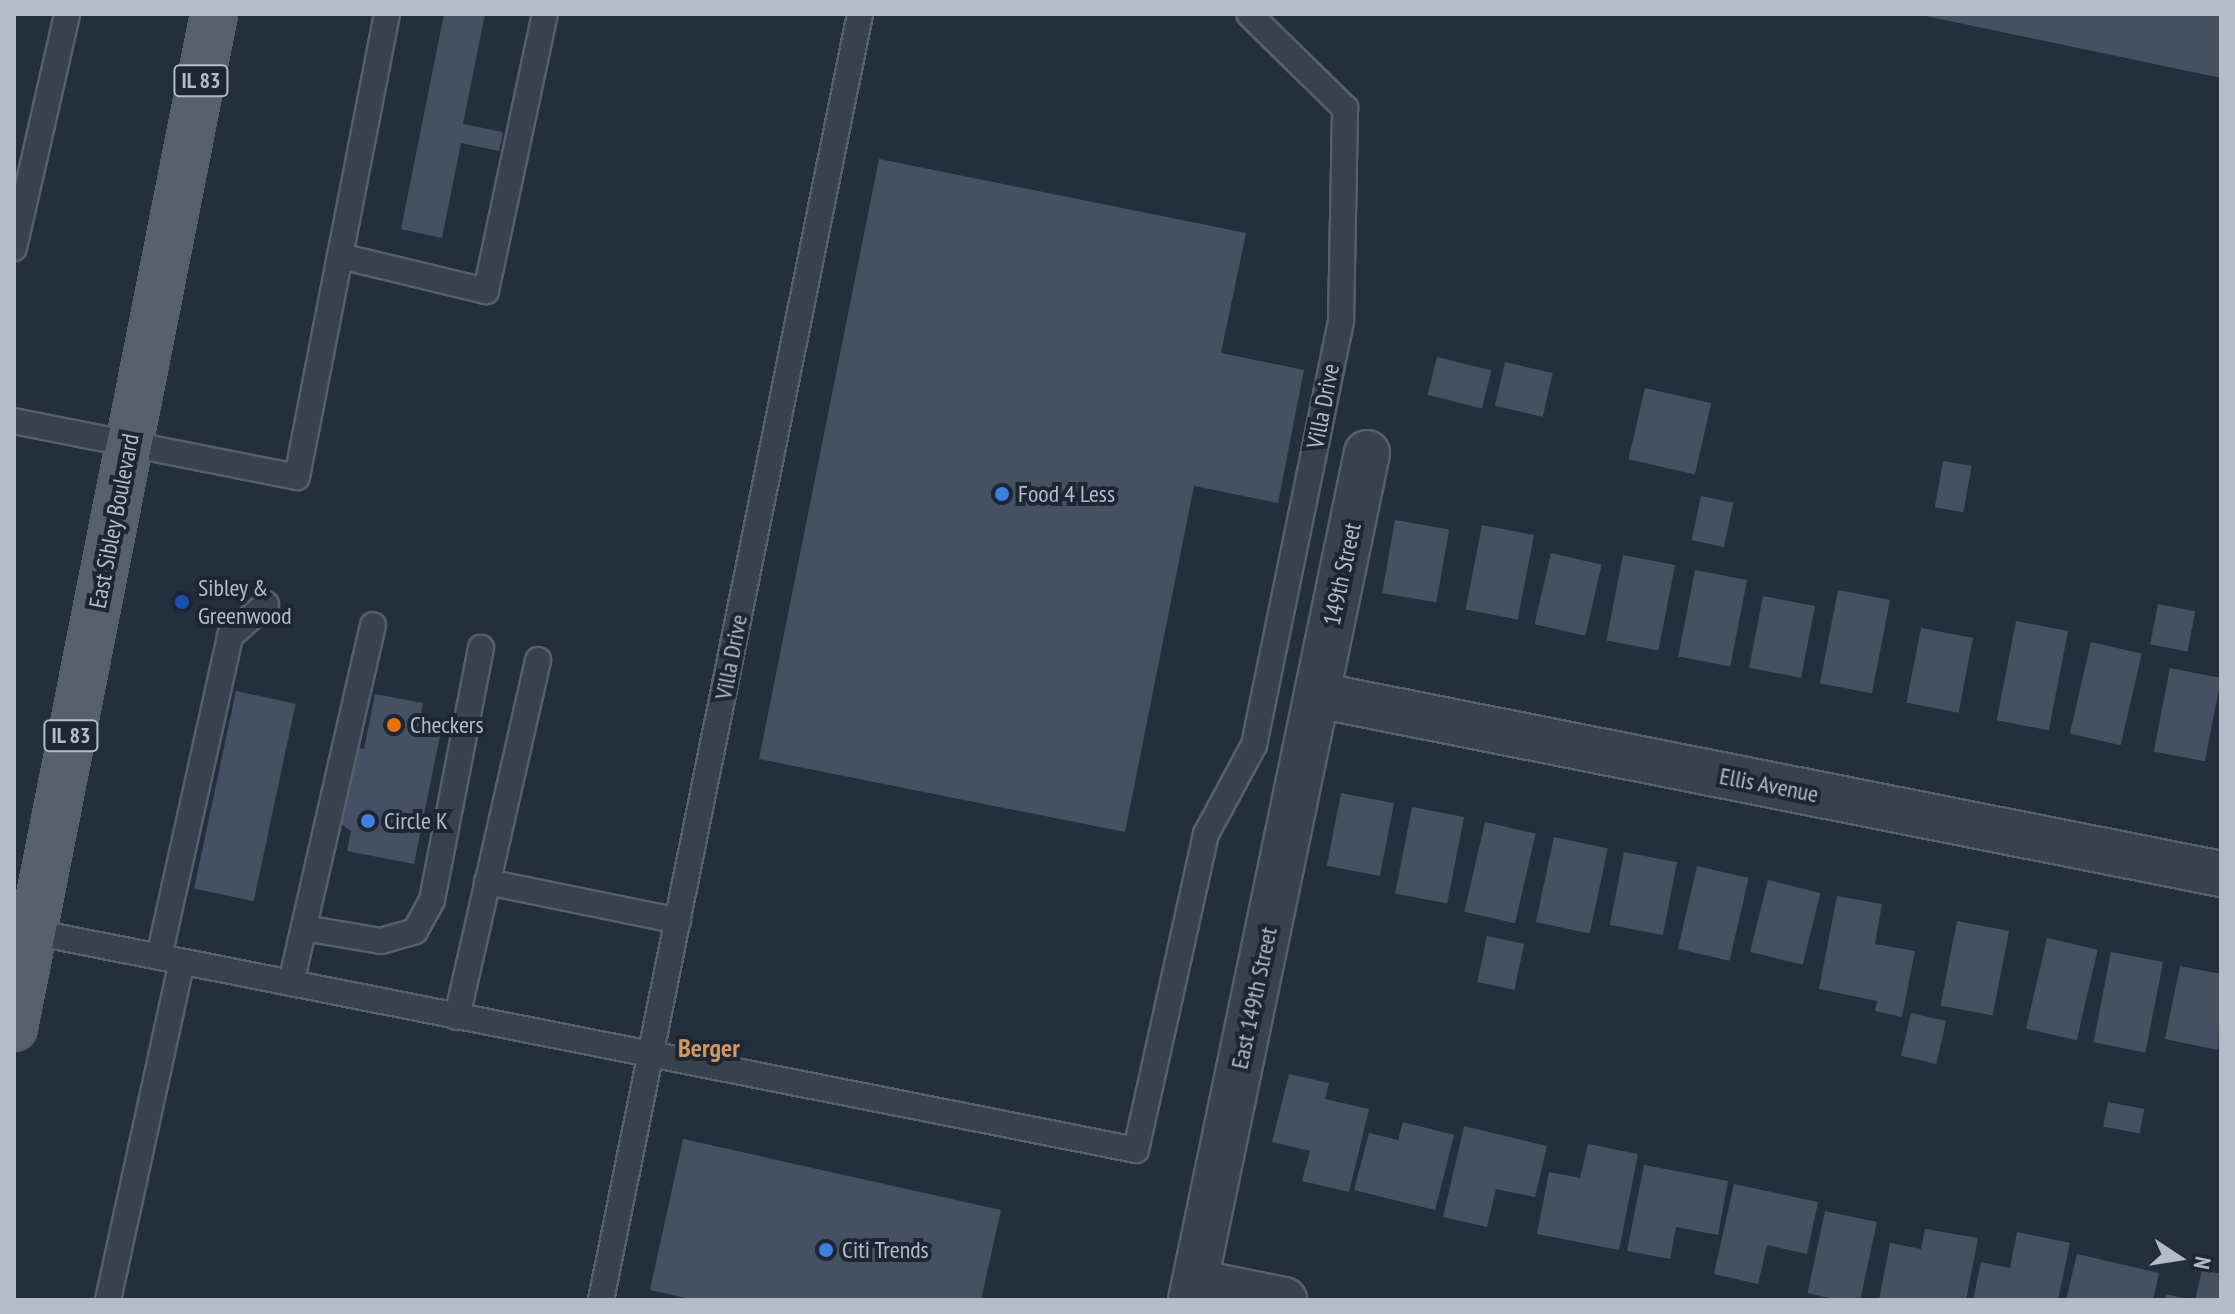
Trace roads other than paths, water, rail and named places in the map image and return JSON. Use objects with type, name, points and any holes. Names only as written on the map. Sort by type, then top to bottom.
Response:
[{"type":"main road","name":"East Sibley Boulevard","points":[[14,1028],[19,980],[33,932],[28,886],[129,444],[214,14]]},
{"type":"street","name":"149th Street","points":[[1317,695],[1367,453]]},
{"type":"street","name":"Ellis Avenue","points":[[1317,695],[2221,874]]},
{"type":"street","name":"East 149th Street","points":[[1193,1291],[1317,695]]},
{"type":"street","points":[[1193,1291],[1284,1300]]},
{"type":"lane","points":[[14,248],[67,14]]},
{"type":"lane","points":[[14,421],[297,477],[387,14]]},
{"type":"lane","points":[[340,256],[486,291],[545,14]]},
{"type":"lane","name":"Villa Drive","points":[[601,1300],[860,14]]},
{"type":"lane","name":"Villa Drive","points":[[651,1055],[1136,1150],[1206,834],[1254,745],[1341,321],[1345,108],[1249,14]]},
{"type":"lane","points":[[108,1300],[230,636],[266,604]]},
{"type":"lane","points":[[291,983],[373,625]]},
{"type":"lane","points":[[304,928],[381,941],[415,931],[432,900],[481,648]]},
{"type":"lane","points":[[457,1017],[538,660]]},
{"type":"lane","points":[[487,882],[678,921]]},
{"type":"lane","points":[[33,932],[651,1055]]},
{"type":"place","name":"Food 4 Less","points":[[1002,494]]},
{"type":"place","name":"Sibley & Greenwood","points":[[182,602]]},
{"type":"place","name":"Checkers","points":[[394,725]]},
{"type":"place","name":"Circle K","points":[[368,821]]},
{"type":"place","name":"Citi Trends","points":[[826,1250]]},
{"type":"district","name":"Berger","points":[[709,1048]]}]
